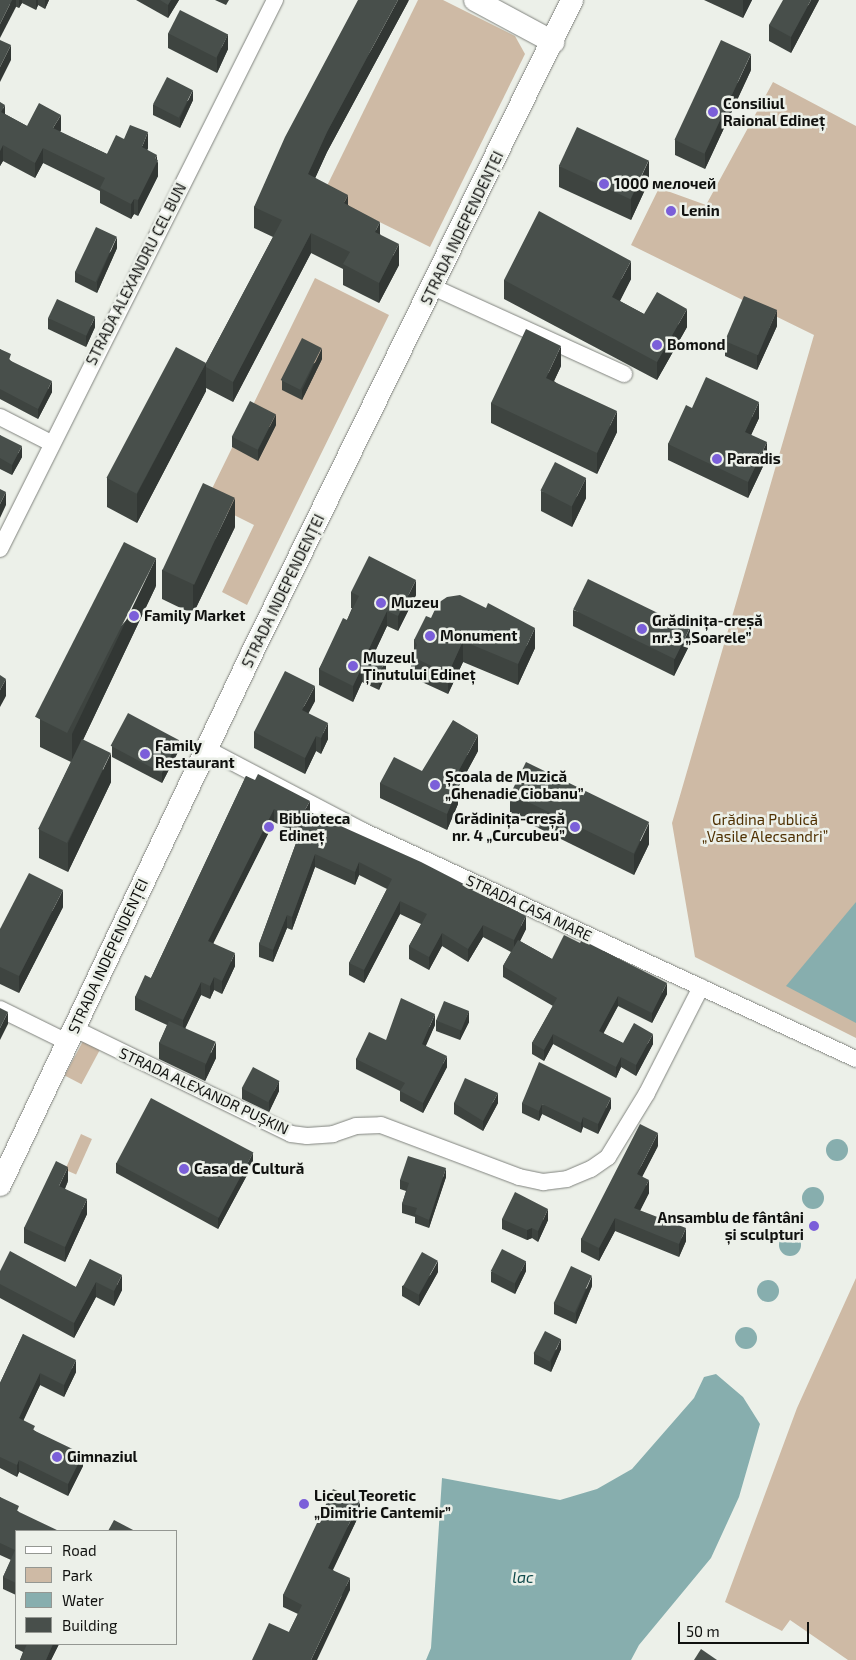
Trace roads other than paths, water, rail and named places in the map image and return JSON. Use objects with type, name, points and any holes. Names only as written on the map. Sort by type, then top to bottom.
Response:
[{"type":"main road","points":[[475,0],[553,42]]},
{"type":"main road","name":"STRADA INDEPENDENȚEI","points":[[0,1185],[207,749],[572,0]]},
{"type":"street","name":"STRADA ALEXANDRU CEL BUN","points":[[0,549],[51,443],[275,0]]},
{"type":"street","points":[[433,288],[624,374]]},
{"type":"street","points":[[0,417],[51,443]]},
{"type":"street","name":"STRADA CASA MARE","points":[[207,749],[362,831],[856,1059]]},
{"type":"street","name":"STRADA ALEXANDR PUȘKIN","points":[[0,1009],[70,1035],[291,1134],[324,1135],[356,1126],[381,1125],[519,1177],[542,1182],[567,1179],[591,1169],[608,1156],[647,1093],[701,987]]},
{"type":"water","points":[[856,902],[856,1023],[786,986]]},
{"type":"water","points":[[837,1139],[845,1142],[848,1150],[845,1158],[837,1161],[829,1158],[826,1150],[829,1142]]},
{"type":"water","points":[[813,1187],[821,1190],[824,1198],[821,1206],[813,1209],[805,1206],[802,1198],[805,1190]]},
{"type":"water","points":[[790,1234],[798,1237],[801,1245],[798,1253],[790,1256],[782,1253],[779,1245],[782,1237]]},
{"type":"water","points":[[768,1280],[776,1283],[779,1291],[776,1299],[768,1302],[760,1299],[757,1291],[760,1283]]},
{"type":"water","points":[[746,1327],[754,1330],[757,1338],[754,1346],[746,1349],[738,1346],[735,1338],[738,1330]]},
{"type":"water","name":"lac","points":[[716,1374],[743,1397],[760,1424],[739,1497],[711,1558],[639,1645],[631,1660],[426,1660],[431,1648],[442,1478],[560,1500],[597,1489],[632,1469],[694,1398],[704,1377]]},
{"type":"place","name":"Consiliul Raional Edineț","points":[[713,112]]},
{"type":"place","name":"1000 мелочей","points":[[604,184]]},
{"type":"place","name":"Lenin","points":[[671,211]]},
{"type":"place","name":"Bomond","points":[[657,345]]},
{"type":"place","name":"Paradis","points":[[717,459]]},
{"type":"place","name":"Muzeu","points":[[381,603]]},
{"type":"place","name":"Family Market","points":[[134,616]]},
{"type":"place","name":"Grădinița-creșă nr. 3 „Soarele”","points":[[642,629]]},
{"type":"place","name":"Monument","points":[[430,636]]},
{"type":"place","name":"Muzeul Ținutului Edineț","points":[[353,666]]},
{"type":"place","name":"Family Restaurant","points":[[145,754]]},
{"type":"place","name":"Școala de Muzică „Ghenadie Ciobanu”","points":[[435,785]]},
{"type":"place","name":"Biblioteca Edineț","points":[[269,827]]},
{"type":"place","name":"Grădinița-creșă nr. 4 „Curcubeu”","points":[[575,827]]},
{"type":"place","name":"Casa de Cultură","points":[[184,1169]]},
{"type":"place","name":"Ansamblu de fântâni și sculpturi","points":[[814,1226]]},
{"type":"place","name":"Gimnaziul","points":[[57,1457]]},
{"type":"place","name":"Liceul Teoretic „Dimitrie Cantemir”","points":[[304,1504]]},
{"type":"park label","name":"Grădina Publică „Vasile Alecsandri”","points":[[765,828]]}]
